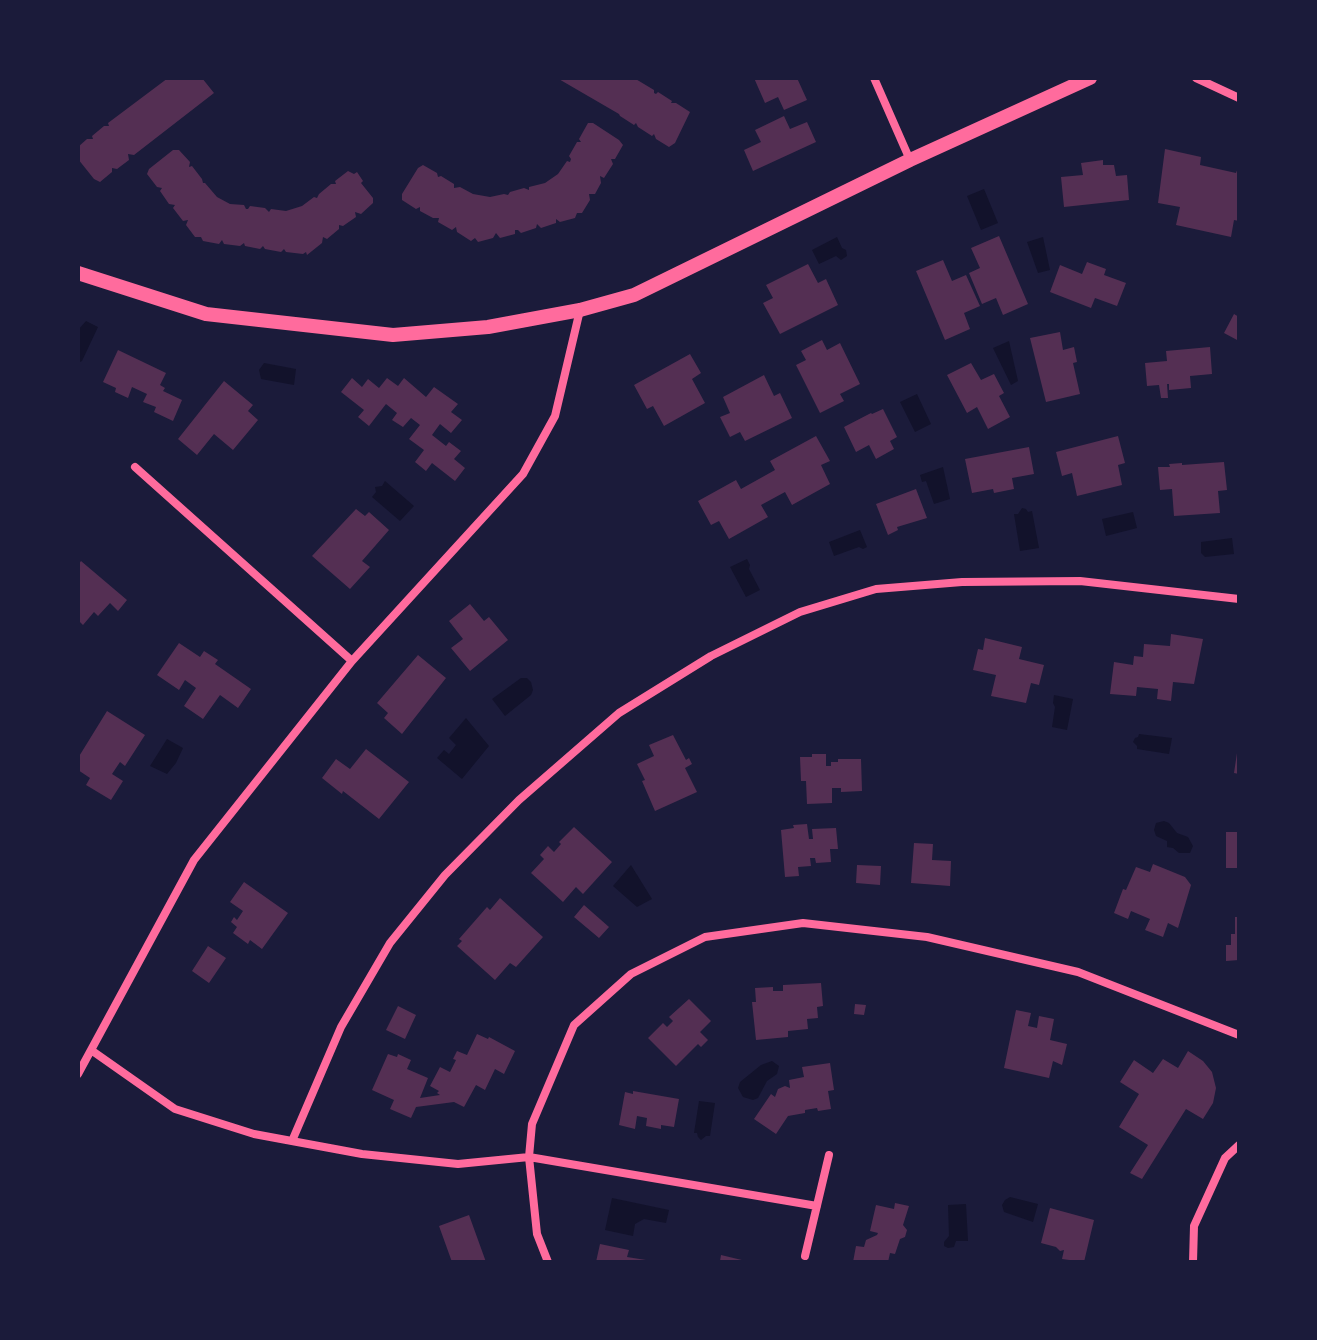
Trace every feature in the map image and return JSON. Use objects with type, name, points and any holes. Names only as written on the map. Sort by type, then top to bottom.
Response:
[{"type":"street","points":[[874,78],[910,160]]},
{"type":"street","points":[[78,273],[206,314],[393,335],[488,327],[580,310],[634,295],[910,160],[1090,78]]},
{"type":"street","points":[[1196,78],[1239,98]]},
{"type":"street","points":[[78,1074],[194,860],[352,661],[523,474],[555,416],[580,310]]},
{"type":"street","points":[[135,467],[352,661]]},
{"type":"street","points":[[292,1141],[341,1027],[390,943],[445,875],[519,800],[619,713],[711,656],[800,612],[876,589],[962,582],[1080,581],[1239,599]]},
{"type":"street","points":[[548,1262],[537,1234],[529,1157],[532,1124],[574,1025],[631,974],[705,937],[803,923],[927,937],[1078,972],[1239,1035]]},
{"type":"street","points":[[91,1050],[175,1109],[254,1134],[362,1154],[458,1164],[529,1157],[817,1206]]},
{"type":"street","points":[[1193,1262],[1194,1226],[1225,1158],[1239,1145]]},
{"type":"street","points":[[805,1256],[829,1155]]},
{"type":"shaded area","points":[[984,189],[998,223],[981,230],[967,196]]},
{"type":"shaded area","points":[[837,237],[847,256],[841,260],[836,256],[819,264],[812,250]]},
{"type":"shaded area","points":[[1043,237],[1050,270],[1038,273],[1027,242]]},
{"type":"shaded area","points":[[86,321],[98,327],[82,361],[78,363],[78,330]]},
{"type":"shaded area","points":[[1009,341],[1018,381],[1011,385],[993,348]]},
{"type":"shaded area","points":[[264,363],[296,369],[294,385],[261,379],[259,370]]},
{"type":"shaded area","points":[[917,394],[931,424],[915,432],[900,402]]},
{"type":"shaded area","points":[[943,467],[950,499],[934,504],[926,481],[922,482],[920,475]]},
{"type":"shaded area","points":[[385,481],[414,506],[400,521],[372,497],[375,487],[382,486]]},
{"type":"shaded area","points":[[1022,508],[1032,511],[1039,548],[1020,551],[1014,514]]},
{"type":"shaded area","points":[[1133,512],[1137,528],[1106,536],[1102,519]]},
{"type":"shaded area","points":[[860,530],[867,547],[834,556],[829,542]]},
{"type":"shaded area","points":[[1232,538],[1234,554],[1205,557],[1201,553],[1201,542]]},
{"type":"shaded area","points":[[747,559],[760,590],[746,597],[730,567]]},
{"type":"shaded area","points":[[521,678],[531,682],[531,695],[505,716],[492,699]]},
{"type":"shaded area","points":[[1054,695],[1073,699],[1067,730],[1052,727]]},
{"type":"shaded area","points":[[466,718],[489,746],[462,779],[437,758],[444,750],[449,754],[456,745],[449,738]]},
{"type":"shaded area","points":[[1139,734],[1172,738],[1169,754],[1137,749],[1133,742]]},
{"type":"shaded area","points":[[167,739],[183,748],[167,774],[150,766]]},
{"type":"shaded area","points":[[1164,821],[1177,833],[1188,837],[1193,846],[1190,853],[1179,853],[1167,847],[1167,841],[1156,836],[1156,823]]},
{"type":"shaded area","points":[[631,865],[652,899],[637,907],[613,886]]},
{"type":"shaded area","points":[[772,1061],[779,1066],[777,1074],[767,1081],[758,1098],[743,1097],[738,1088],[740,1082],[761,1065]]},
{"type":"shaded area","points":[[699,1101],[715,1103],[710,1136],[701,1140],[694,1133]]},
{"type":"shaded area","points":[[1010,1197],[1038,1204],[1033,1222],[1004,1212],[1002,1205]]},
{"type":"shaded area","points":[[612,1198],[669,1210],[666,1223],[644,1219],[635,1224],[633,1236],[605,1230]]},
{"type":"shaded area","points":[[966,1204],[968,1241],[956,1241],[954,1247],[948,1248],[944,1242],[949,1236],[948,1205]]},
{"type":"building","points":[[168,78],[202,78],[214,93],[134,155],[128,154],[129,160],[117,169],[112,168],[112,172],[100,182],[94,179],[78,159],[78,147],[87,139],[93,139],[92,136],[104,126],[109,126],[108,123]]},
{"type":"building","points":[[557,78],[634,78],[654,93],[658,92],[671,103],[690,112],[675,143],[669,147],[656,139],[654,134],[652,136],[636,123],[634,125]]},
{"type":"building","points":[[754,78],[797,78],[807,100],[784,110],[778,97],[765,103]]},
{"type":"building","points":[[784,116],[790,129],[807,122],[816,142],[753,171],[744,150],[761,142],[755,130]]},
{"type":"building","points":[[588,123],[593,123],[623,145],[615,159],[611,159],[613,164],[604,178],[600,176],[601,183],[595,194],[589,194],[590,200],[575,218],[560,222],[556,219],[556,223],[541,228],[537,224],[536,228],[521,233],[515,230],[515,234],[500,238],[496,233],[493,238],[478,242],[457,232],[456,227],[452,230],[438,222],[439,218],[420,211],[420,207],[416,209],[402,200],[402,194],[423,165],[454,184],[454,188],[460,187],[473,194],[490,197],[508,195],[524,188],[529,190],[529,187],[545,183],[558,174],[567,161],[570,162],[569,156],[577,142],[581,142],[579,139]]},
{"type":"building","points":[[1165,149],[1201,157],[1200,165],[1236,173],[1239,165],[1239,221],[1234,220],[1231,237],[1176,225],[1180,207],[1158,203]]},
{"type":"building","points":[[173,150],[179,150],[190,162],[189,167],[192,166],[217,197],[230,204],[244,205],[246,209],[250,206],[265,208],[269,212],[271,209],[286,211],[302,206],[317,198],[331,184],[336,184],[335,181],[348,171],[357,172],[373,203],[361,214],[355,212],[356,217],[343,226],[339,225],[339,229],[327,239],[323,237],[322,243],[307,255],[306,252],[286,252],[284,249],[281,252],[263,246],[260,249],[245,246],[244,243],[240,246],[224,244],[222,240],[219,244],[203,241],[201,237],[195,237],[186,225],[188,220],[183,221],[173,208],[175,205],[169,204],[160,191],[162,188],[157,187],[147,174]]},
{"type":"building","points":[[1103,160],[1103,165],[1114,165],[1116,176],[1127,175],[1129,200],[1064,207],[1061,177],[1083,175],[1081,163]]},
{"type":"building","points":[[999,236],[1028,304],[1003,315],[996,298],[982,304],[969,273],[980,268],[971,248]]},
{"type":"building","points":[[943,260],[952,281],[966,275],[980,306],[964,313],[970,329],[945,340],[916,271]]},
{"type":"building","points":[[1087,262],[1106,269],[1104,275],[1126,283],[1117,306],[1095,298],[1091,308],[1050,292],[1060,265],[1082,274]]},
{"type":"building","points":[[808,264],[818,283],[826,279],[838,305],[780,334],[763,303],[773,298],[766,285]]},
{"type":"building","points":[[1234,314],[1239,317],[1239,341],[1224,333]]},
{"type":"building","points":[[1060,332],[1063,350],[1074,347],[1077,362],[1073,363],[1080,394],[1046,402],[1030,338]]},
{"type":"building","points":[[822,340],[827,350],[840,343],[860,384],[840,394],[844,401],[820,413],[796,365],[806,360],[801,351]]},
{"type":"building","points":[[1210,347],[1212,374],[1190,376],[1191,388],[1169,390],[1167,384],[1168,398],[1161,398],[1159,385],[1147,386],[1145,363],[1167,361],[1166,351]]},
{"type":"building","points":[[118,350],[166,373],[160,385],[165,388],[163,391],[182,400],[173,421],[154,412],[156,407],[143,402],[147,394],[132,387],[128,398],[103,382]]},
{"type":"building","points":[[690,354],[701,373],[692,379],[705,403],[664,426],[653,406],[647,409],[634,385]]},
{"type":"building","points":[[971,363],[981,380],[994,374],[1004,393],[999,396],[1010,417],[988,429],[977,407],[967,413],[947,375]]},
{"type":"building","points":[[764,375],[774,396],[780,393],[792,418],[745,441],[740,432],[730,437],[720,417],[730,413],[723,397]]},
{"type":"building","points":[[352,378],[362,387],[368,379],[379,388],[387,378],[398,386],[404,378],[426,397],[434,387],[458,404],[451,412],[462,420],[451,433],[440,424],[432,435],[446,446],[449,442],[461,451],[454,459],[465,468],[455,481],[432,463],[426,471],[415,462],[424,450],[409,439],[420,425],[411,418],[403,427],[392,420],[397,413],[386,404],[369,426],[358,417],[364,410],[341,392]]},
{"type":"building","points":[[224,381],[253,405],[248,411],[258,420],[233,450],[214,434],[197,455],[178,439]]},
{"type":"building","points":[[883,409],[897,437],[890,441],[894,449],[876,459],[869,445],[856,452],[844,427]]},
{"type":"building","points":[[816,436],[830,461],[821,465],[830,484],[792,505],[785,492],[761,505],[768,517],[729,539],[719,521],[711,525],[698,501],[736,480],[741,489],[775,470],[770,461]]},
{"type":"building","points":[[1118,436],[1125,463],[1118,465],[1122,485],[1077,496],[1072,473],[1062,476],[1056,452]]},
{"type":"building","points":[[1029,447],[1034,474],[1012,478],[1014,489],[972,493],[965,459]]},
{"type":"building","points":[[1224,462],[1227,490],[1218,491],[1220,513],[1174,516],[1172,489],[1160,490],[1158,467]]},
{"type":"building","points":[[916,489],[927,518],[897,527],[898,530],[888,535],[876,504]]},
{"type":"building","points":[[356,509],[365,516],[369,512],[389,530],[362,561],[370,567],[350,589],[312,556]]},
{"type":"building","points":[[81,561],[127,600],[118,611],[110,603],[98,616],[94,612],[83,625],[78,620],[78,565]]},
{"type":"building","points":[[470,604],[484,621],[489,617],[508,640],[470,671],[451,648],[463,639],[449,621]]},
{"type":"building","points":[[1171,634],[1203,639],[1194,684],[1173,682],[1171,701],[1157,699],[1158,689],[1137,687],[1136,696],[1110,694],[1114,662],[1133,665],[1134,656],[1143,657],[1144,644],[1170,646]]},
{"type":"building","points":[[985,638],[1022,647],[1019,659],[1044,665],[1039,685],[1031,683],[1026,703],[991,696],[996,675],[973,670],[978,649],[983,650]]},
{"type":"building","points":[[179,643],[200,657],[204,651],[218,660],[215,664],[251,689],[238,708],[220,695],[203,719],[184,706],[196,688],[185,680],[179,690],[157,675]]},
{"type":"building","points":[[418,655],[446,678],[402,734],[384,718],[388,713],[377,703]]},
{"type":"building","points":[[107,711],[145,735],[125,766],[120,762],[112,774],[123,781],[111,800],[86,785],[90,778],[78,770],[78,758]]},
{"type":"building","points":[[673,735],[686,760],[689,758],[692,764],[685,768],[697,792],[655,811],[637,764],[654,756],[649,745]]},
{"type":"building","points":[[366,749],[409,782],[379,819],[322,778],[336,759],[350,769]]},
{"type":"building","points":[[1239,753],[1239,774],[1234,773]]},
{"type":"building","points":[[812,754],[826,754],[826,766],[838,762],[838,759],[861,759],[862,791],[841,792],[841,788],[832,788],[832,803],[807,804],[806,781],[801,781],[800,757],[812,757]]},
{"type":"building","points":[[807,824],[809,839],[813,839],[812,829],[836,828],[838,849],[830,849],[831,862],[816,863],[815,858],[810,858],[811,866],[798,867],[799,876],[785,877],[781,830]]},
{"type":"building","points":[[574,827],[612,862],[583,894],[576,887],[563,902],[531,873],[544,859],[540,855],[548,846],[554,852]]},
{"type":"building","points":[[1226,832],[1239,832],[1239,868],[1226,868]]},
{"type":"building","points":[[914,843],[933,844],[932,860],[951,861],[950,886],[911,883]]},
{"type":"building","points":[[1153,864],[1185,877],[1191,885],[1178,928],[1168,923],[1163,937],[1145,930],[1150,919],[1131,911],[1128,919],[1114,913],[1136,867],[1150,872]]},
{"type":"building","points":[[857,865],[881,866],[880,885],[856,883]]},
{"type":"building","points":[[244,882],[288,913],[262,949],[233,933],[237,927],[231,922],[234,917],[237,920],[243,911],[230,902]]},
{"type":"building","points":[[500,898],[543,937],[516,967],[510,963],[495,980],[457,946],[462,941],[459,939],[487,907],[490,910]]},
{"type":"building","points":[[584,905],[609,927],[599,938],[574,917]]},
{"type":"building","points":[[1235,917],[1239,917],[1239,960],[1226,961],[1226,945],[1231,945],[1231,934],[1235,934]]},
{"type":"building","points":[[208,946],[226,958],[209,983],[192,971]]},
{"type":"building","points":[[821,983],[823,1006],[817,1007],[818,1018],[807,1019],[808,1029],[788,1031],[788,1037],[756,1040],[752,1002],[756,1002],[755,988],[773,987],[773,991],[783,991],[783,985]]},
{"type":"building","points":[[689,999],[711,1021],[700,1032],[708,1040],[701,1047],[698,1044],[676,1066],[648,1038],[663,1023],[667,1027],[673,1021],[669,1017]]},
{"type":"building","points":[[855,1004],[866,1005],[864,1015],[854,1014]]},
{"type":"building","points":[[398,1006],[416,1015],[405,1039],[386,1030]]},
{"type":"building","points":[[1016,1010],[1031,1013],[1028,1026],[1037,1028],[1039,1016],[1054,1019],[1050,1040],[1067,1044],[1062,1065],[1053,1061],[1049,1078],[1004,1068]]},
{"type":"building","points":[[477,1034],[515,1051],[504,1074],[495,1069],[485,1090],[476,1085],[464,1107],[454,1102],[416,1107],[411,1118],[390,1109],[394,1100],[372,1090],[388,1054],[397,1057],[398,1054],[411,1060],[407,1069],[428,1078],[420,1098],[440,1095],[430,1086],[440,1067],[450,1072],[457,1051],[467,1055]]},
{"type":"building","points":[[1188,1051],[1212,1072],[1216,1088],[1213,1103],[1203,1119],[1186,1109],[1142,1179],[1130,1173],[1148,1145],[1119,1127],[1139,1094],[1120,1082],[1134,1060],[1153,1073],[1163,1059],[1178,1068]]},
{"type":"building","points":[[830,1063],[834,1090],[828,1091],[831,1109],[818,1111],[817,1108],[788,1116],[776,1134],[754,1119],[771,1094],[775,1097],[778,1089],[785,1086],[790,1088],[789,1080],[804,1077],[802,1067]]},
{"type":"building","points":[[633,1091],[679,1099],[674,1127],[661,1125],[661,1129],[646,1126],[647,1118],[637,1116],[635,1129],[619,1125],[625,1092],[633,1094]]},
{"type":"building","points":[[895,1203],[909,1206],[903,1225],[907,1230],[905,1237],[900,1239],[895,1254],[890,1253],[888,1262],[853,1262],[856,1246],[864,1247],[866,1240],[878,1233],[870,1231],[876,1205],[894,1209]]},
{"type":"building","points":[[1050,1208],[1094,1220],[1084,1262],[1062,1259],[1064,1250],[1041,1243]]},
{"type":"building","points":[[469,1215],[486,1262],[452,1262],[439,1226]]},
{"type":"building","points":[[600,1244],[629,1250],[627,1257],[646,1262],[596,1262]]},
{"type":"building","points":[[721,1255],[746,1262],[723,1262],[720,1261]]}]
